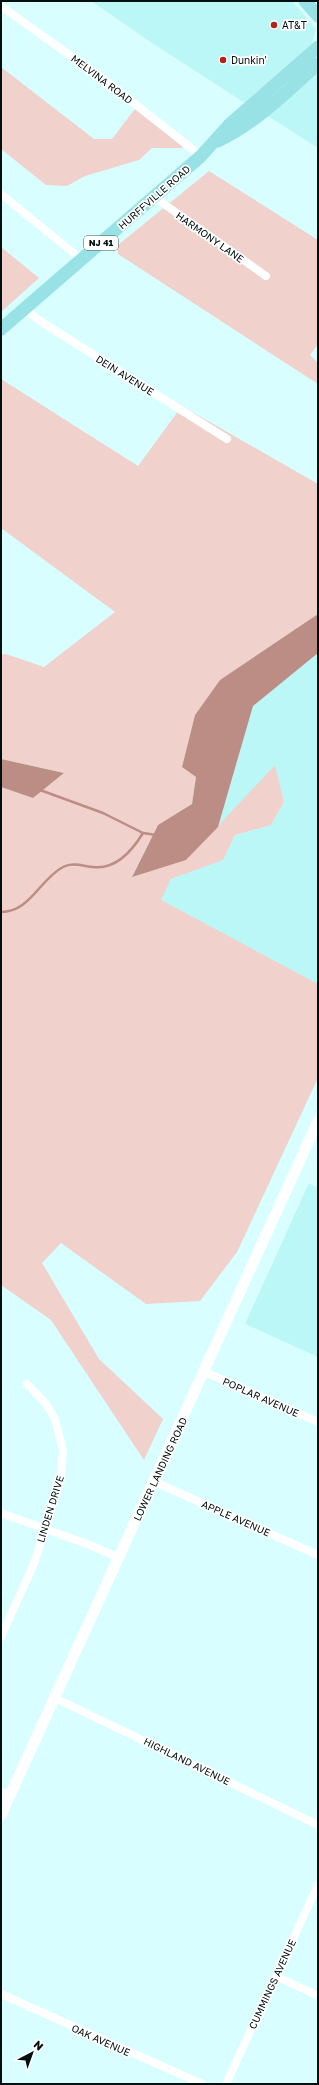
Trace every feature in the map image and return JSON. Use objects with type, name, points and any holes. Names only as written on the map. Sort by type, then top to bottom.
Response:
[{"type":"main road","points":[[305,1],[318,16]]},
{"type":"main road","name":"HURFFVILLE ROAD","points":[[1,329],[201,156],[229,125],[318,47]]},
{"type":"main road","name":"HURFFVILLE ROAD","points":[[214,143],[236,133],[257,118],[318,64]]},
{"type":"main road","name":"LOWER LANDING ROAD","points":[[1,1815],[6,1794],[55,1698],[155,1482],[318,1121]]},
{"type":"street","name":"MELVINA ROAD","points":[[1,6],[107,82],[201,156]]},
{"type":"street","points":[[1,194],[81,259]]},
{"type":"street","name":"HARMONY LANE","points":[[154,197],[266,276]]},
{"type":"street","name":"DEIN AVENUE","points":[[25,308],[37,319],[227,439]]},
{"type":"street","name":"POPLAR AVENUE","points":[[205,1372],[318,1422]]},
{"type":"street","name":"LINDEN DRIVE","points":[[1,1637],[35,1561],[61,1476],[63,1450],[55,1419],[46,1404],[27,1384]]},
{"type":"street","name":"APPLE AVENUE","points":[[155,1482],[318,1555]]},
{"type":"street","points":[[1,1512],[119,1558]]},
{"type":"street","name":"HIGHLAND AVENUE","points":[[55,1698],[318,1825]]},
{"type":"street","name":"CUMMINGS AVENUE","points":[[226,2084],[318,1885]]},
{"type":"street","points":[[276,1976],[318,1996]]},
{"type":"street","name":"OAK AVENUE","points":[[1,1994],[202,2084]]},
{"type":"shaded area","points":[[91,1],[292,1],[316,29],[312,43],[245,103],[149,41]]},
{"type":"shaded area","points":[[1,67],[94,139],[112,139],[138,105],[172,131],[183,148],[152,148],[139,160],[85,176],[67,186],[46,185],[1,149]]},
{"type":"shaded area","points":[[318,72],[318,148],[268,116]]},
{"type":"shaded area","points":[[209,171],[318,240],[318,344],[310,355],[318,363],[318,384],[118,254],[118,245]]},
{"type":"shaded area","points":[[1,247],[39,278],[1,312]]},
{"type":"shaded area","points":[[1,379],[138,466],[182,406],[318,484],[318,614],[220,680],[195,715],[182,767],[196,777],[192,804],[158,825],[132,876],[186,860],[275,765],[284,802],[271,825],[235,835],[223,860],[171,879],[161,900],[318,984],[318,1078],[237,1252],[200,1301],[146,1304],[61,1243],[42,1263],[99,1359],[163,1419],[144,1460],[51,1320],[1,1285],[1,787],[33,798],[64,773],[1,759],[1,655],[6,654],[44,667],[115,612],[1,528]]},
{"type":"shaded area","points":[[318,614],[318,653],[253,706],[218,827],[186,860],[132,877],[158,825],[192,804],[196,777],[182,767],[195,715],[220,680]]},
{"type":"shaded area","points":[[318,653],[318,984],[160,900],[171,879],[223,860],[235,835],[271,825],[284,802],[275,766],[218,827],[253,706]]},
{"type":"shaded area","points":[[1,759],[64,773],[33,798],[1,787]]},
{"type":"shaded area","points":[[309,1183],[318,1188],[318,1357],[245,1324]]},
{"type":"waterway","points":[[40,790],[103,813],[143,833],[156,835]]},
{"type":"waterway","points":[[1,912],[11,911],[20,907],[55,872],[63,867],[74,865],[101,867],[116,862],[134,846],[143,833]]},
{"type":"place","name":"AT&T","points":[[274,25]]},
{"type":"place","name":"Dunkin'","points":[[223,60]]}]
